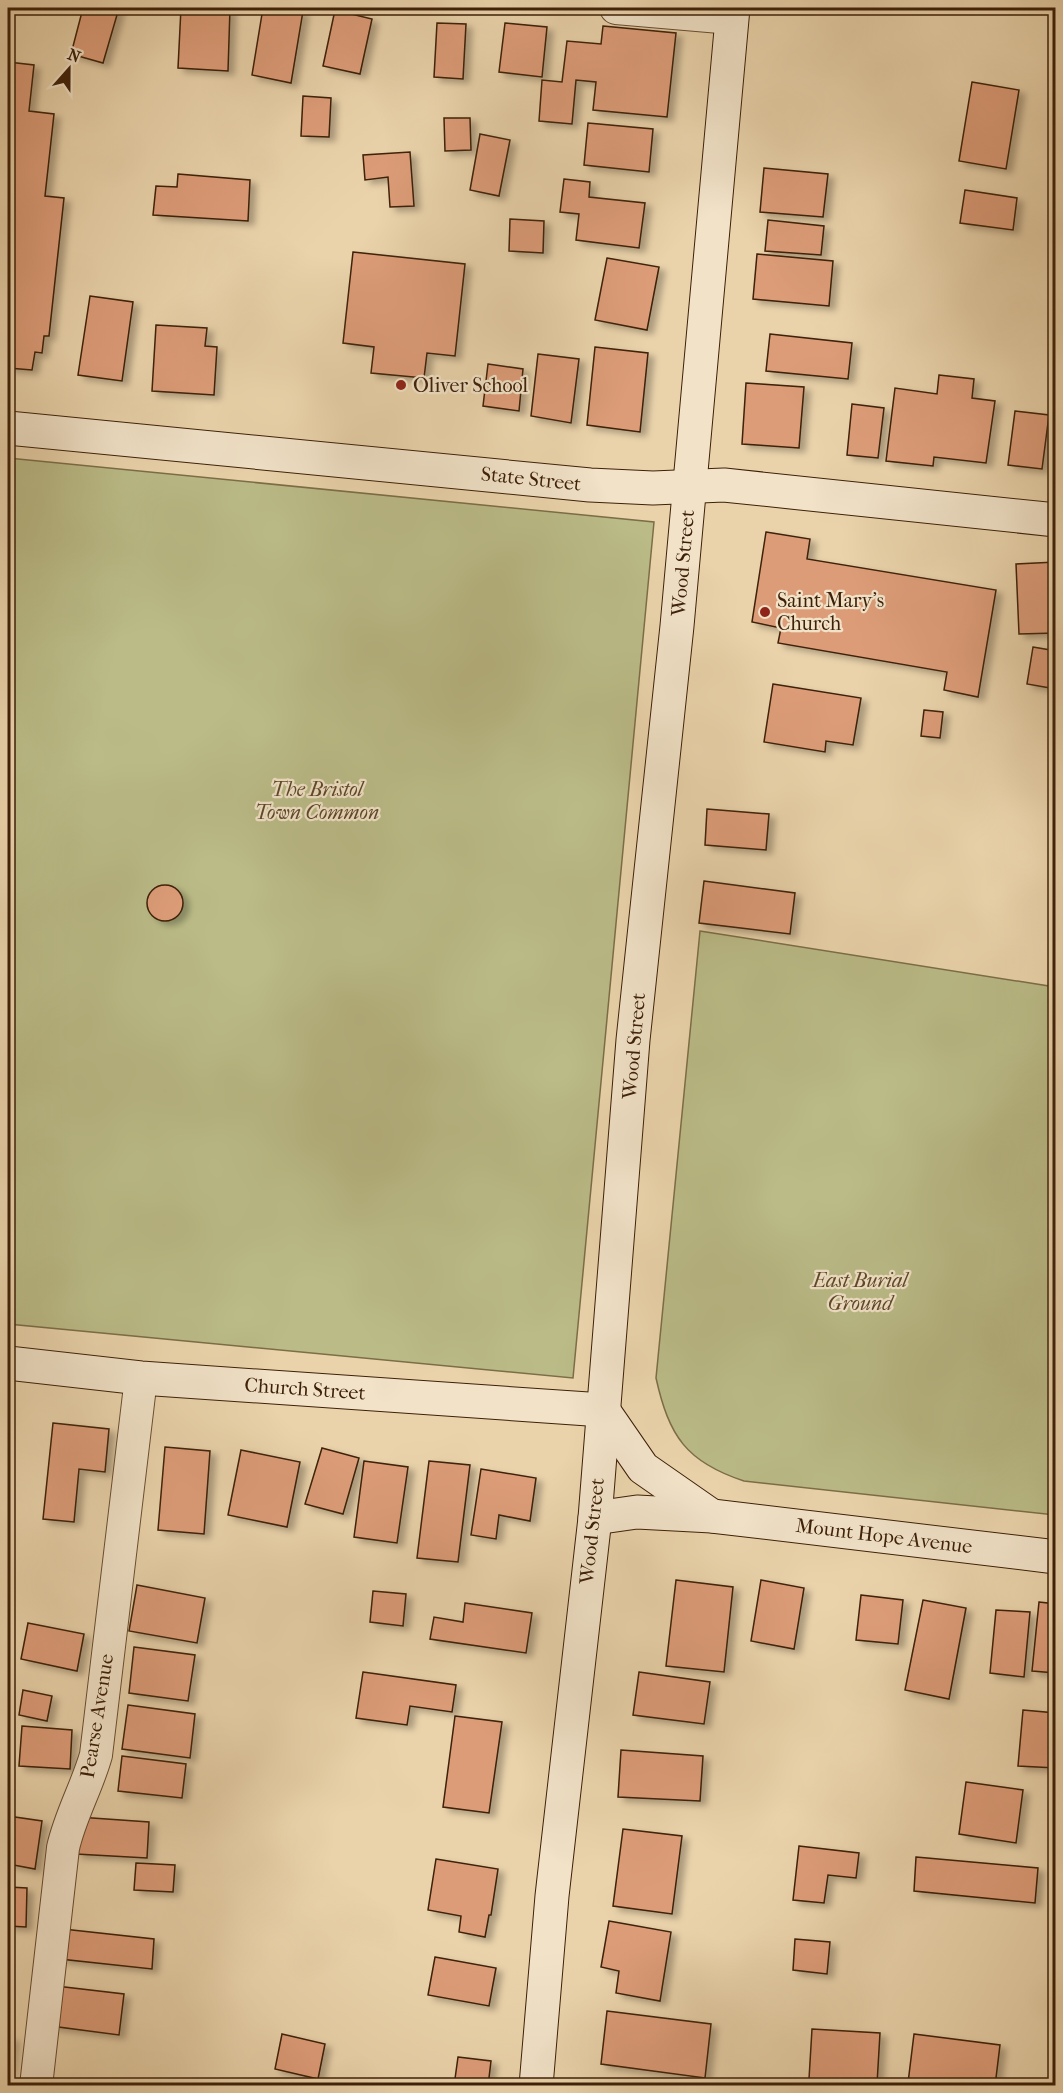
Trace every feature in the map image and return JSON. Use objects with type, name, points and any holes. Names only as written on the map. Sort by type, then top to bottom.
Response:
[{"type":"street","points":[[616,8],[733,13]]},
{"type":"street","name":"Wood Street","points":[[536,2085],[552,1896],[595,1518],[633,1040],[678,626],[733,13]]},
{"type":"street","name":"State Street","points":[[8,428],[590,485],[653,488],[724,485],[1056,520]]},
{"type":"street","name":"Church Street","points":[[8,1363],[141,1378],[603,1410]]},
{"type":"street","name":"Pearse Avenue","points":[[36,2085],[63,1848],[68,1827],[84,1793],[96,1755],[141,1378]]},
{"type":"street","name":"Mount Hope Avenue","points":[[603,1410],[643,1468],[712,1516]]},
{"type":"street","name":"Mount Hope Avenue","points":[[595,1518],[637,1512],[712,1516],[1056,1557]]},
{"type":"green space","name":"The Bristol Town Common","points":[[8,458],[654,522],[573,1378],[8,1324]]},
{"type":"green space","name":"East Burial Ground","points":[[700,931],[1055,987],[1055,1515],[744,1481],[708,1465],[694,1455],[674,1431],[667,1416],[656,1378]]},
{"type":"building","points":[[83,8],[119,8],[103,63],[71,54]]},
{"type":"building","points":[[181,8],[230,8],[228,71],[178,68]]},
{"type":"building","points":[[263,8],[303,11],[291,83],[252,75]]},
{"type":"building","points":[[335,10],[372,19],[360,74],[323,66]]},
{"type":"building","points":[[437,23],[466,24],[463,79],[434,77]]},
{"type":"building","points":[[505,23],[547,27],[542,77],[499,72]]},
{"type":"building","points":[[603,26],[676,33],[667,117],[593,110],[596,82],[576,80],[572,124],[539,121],[542,80],[562,82],[567,41],[601,44]]},
{"type":"building","points":[[8,62],[34,65],[29,111],[54,114],[45,196],[64,198],[49,336],[44,336],[42,353],[35,352],[32,370],[8,368]]},
{"type":"building","points":[[972,82],[1019,90],[1006,169],[959,161]]},
{"type":"building","points":[[303,96],[331,98],[329,137],[301,136]]},
{"type":"building","points":[[444,118],[470,118],[471,150],[445,151]]},
{"type":"building","points":[[588,123],[653,129],[649,172],[584,165]]},
{"type":"building","points":[[480,134],[510,140],[499,196],[470,190]]},
{"type":"building","points":[[410,152],[414,206],[390,207],[388,177],[365,180],[363,155]]},
{"type":"building","points":[[764,168],[828,174],[823,217],[760,212]]},
{"type":"building","points":[[178,174],[250,180],[248,221],[153,215],[156,186],[177,187]]},
{"type":"building","points":[[564,179],[590,182],[589,197],[645,203],[639,248],[576,240],[579,214],[560,212]]},
{"type":"building","points":[[965,190],[1017,198],[1013,230],[960,223]]},
{"type":"building","points":[[510,219],[544,221],[543,253],[509,251]]},
{"type":"building","points":[[768,220],[824,226],[821,255],[765,251]]},
{"type":"building","points":[[353,252],[465,264],[455,356],[427,353],[424,378],[371,373],[374,347],[343,343]]},
{"type":"building","points":[[757,254],[833,261],[829,306],[753,299]]},
{"type":"building","points":[[607,258],[659,267],[647,330],[595,320]]},
{"type":"building","points":[[90,296],[133,302],[122,381],[78,375]]},
{"type":"building","points":[[156,325],[207,328],[205,346],[217,347],[214,395],[152,391]]},
{"type":"building","points":[[770,334],[852,343],[848,379],[766,371]]},
{"type":"building","points":[[595,347],[648,353],[640,432],[587,425]]},
{"type":"building","points":[[538,354],[579,359],[571,423],[531,416]]},
{"type":"building","points":[[488,364],[523,369],[519,411],[483,406]]},
{"type":"building","points":[[939,375],[974,379],[972,398],[995,401],[986,463],[934,457],[933,466],[886,461],[895,388],[937,394]]},
{"type":"building","points":[[746,383],[804,387],[799,448],[742,444]]},
{"type":"building","points":[[852,404],[884,408],[878,458],[847,455]]},
{"type":"building","points":[[1015,411],[1049,415],[1042,469],[1008,465]]},
{"type":"building","points":[[766,532],[810,539],[807,559],[996,590],[978,697],[944,690],[947,672],[778,643],[781,628],[752,622]]},
{"type":"building","points":[[1056,562],[1056,633],[1019,634],[1016,564]]},
{"type":"building","points":[[1033,647],[1056,651],[1056,689],[1027,684]]},
{"type":"building","points":[[773,684],[861,698],[853,745],[826,741],[825,752],[764,742]]},
{"type":"building","points":[[924,710],[943,712],[940,738],[921,736]]},
{"type":"building","points":[[707,809],[769,814],[766,850],[705,845]]},
{"type":"building","points":[[704,881],[795,893],[790,934],[699,923]]},
{"type":"building","points":[[165,885],[178,890],[183,903],[178,916],[165,921],[152,916],[147,903],[152,890]]},
{"type":"building","points":[[53,1423],[109,1429],[105,1472],[79,1469],[74,1522],[43,1519]]},
{"type":"building","points":[[165,1447],[210,1451],[204,1534],[158,1530]]},
{"type":"building","points":[[322,1448],[359,1458],[343,1514],[305,1504]]},
{"type":"building","points":[[241,1450],[300,1462],[287,1527],[228,1515]]},
{"type":"building","points":[[364,1461],[408,1467],[397,1543],[354,1537]]},
{"type":"building","points":[[429,1461],[470,1465],[458,1562],[417,1558]]},
{"type":"building","points":[[481,1469],[536,1478],[530,1521],[499,1515],[496,1539],[471,1535]]},
{"type":"building","points":[[676,1580],[733,1587],[724,1672],[666,1666]]},
{"type":"building","points":[[761,1580],[804,1588],[794,1649],[751,1641]]},
{"type":"building","points":[[137,1585],[205,1598],[197,1643],[129,1631]]},
{"type":"building","points":[[373,1591],[406,1594],[403,1626],[370,1622]]},
{"type":"building","points":[[861,1595],[903,1600],[898,1644],[856,1640]]},
{"type":"building","points":[[923,1600],[966,1608],[949,1699],[905,1690]]},
{"type":"building","points":[[1039,1602],[1056,1604],[1056,1673],[1032,1671]]},
{"type":"building","points":[[465,1603],[532,1613],[526,1653],[430,1639],[434,1617],[463,1622]]},
{"type":"building","points":[[996,1610],[1030,1612],[1024,1677],[990,1673]]},
{"type":"building","points":[[28,1623],[84,1634],[77,1671],[21,1659]]},
{"type":"building","points":[[134,1647],[195,1655],[188,1701],[129,1693]]},
{"type":"building","points":[[363,1672],[456,1685],[452,1712],[410,1706],[407,1725],[356,1718]]},
{"type":"building","points":[[639,1672],[710,1682],[704,1724],[633,1715]]},
{"type":"building","points":[[23,1690],[52,1696],[47,1721],[19,1715]]},
{"type":"building","points":[[128,1705],[195,1714],[190,1758],[122,1749]]},
{"type":"building","points":[[1023,1710],[1056,1713],[1056,1768],[1018,1766]]},
{"type":"building","points":[[455,1716],[502,1722],[489,1813],[443,1807]]},
{"type":"building","points":[[22,1726],[72,1730],[70,1769],[19,1766]]},
{"type":"building","points":[[621,1750],[703,1756],[700,1801],[618,1797]]},
{"type":"building","points":[[122,1756],[186,1764],[182,1798],[118,1791]]},
{"type":"building","points":[[966,1782],[1023,1790],[1016,1843],[959,1834]]},
{"type":"building","points":[[8,1816],[42,1821],[35,1869],[8,1864]]},
{"type":"building","points":[[78,1817],[149,1822],[147,1858],[76,1854]]},
{"type":"building","points":[[623,1829],[682,1836],[672,1914],[613,1906]]},
{"type":"building","points":[[799,1846],[859,1853],[856,1878],[828,1875],[824,1903],[793,1900]]},
{"type":"building","points":[[916,1857],[1038,1868],[1035,1903],[914,1891]]},
{"type":"building","points":[[436,1859],[498,1869],[485,1937],[459,1932],[461,1916],[428,1910]]},
{"type":"building","points":[[136,1863],[175,1865],[173,1892],[134,1890]]},
{"type":"building","points":[[8,1887],[27,1888],[26,1927],[8,1926]]},
{"type":"building","points":[[609,1921],[671,1932],[660,2001],[616,1993],[619,1971],[601,1967]]},
{"type":"building","points":[[63,1929],[154,1939],[152,1969],[60,1959]]},
{"type":"building","points":[[795,1939],[830,1942],[827,1974],[793,1970]]},
{"type":"building","points":[[435,1957],[496,1968],[489,2006],[428,1995]]},
{"type":"building","points":[[56,1986],[124,1994],[119,2035],[51,2026]]},
{"type":"building","points":[[607,2011],[711,2024],[705,2078],[601,2064]]},
{"type":"building","points":[[812,2029],[880,2033],[877,2084],[809,2079]]},
{"type":"building","points":[[282,2034],[325,2044],[318,2079],[275,2069]]},
{"type":"building","points":[[914,2034],[1000,2045],[995,2086],[908,2083]]},
{"type":"building","points":[[8,2037],[13,2038],[9,2073],[8,2073]]},
{"type":"building","points":[[1053,2055],[1056,2055],[1056,2086],[1049,2086]]},
{"type":"building","points":[[458,2057],[491,2061],[488,2086],[454,2086]]},
{"type":"place","name":"Oliver School","points":[[401,385]]},
{"type":"place","name":"Saint Mary's Church","points":[[765,612]]}]
